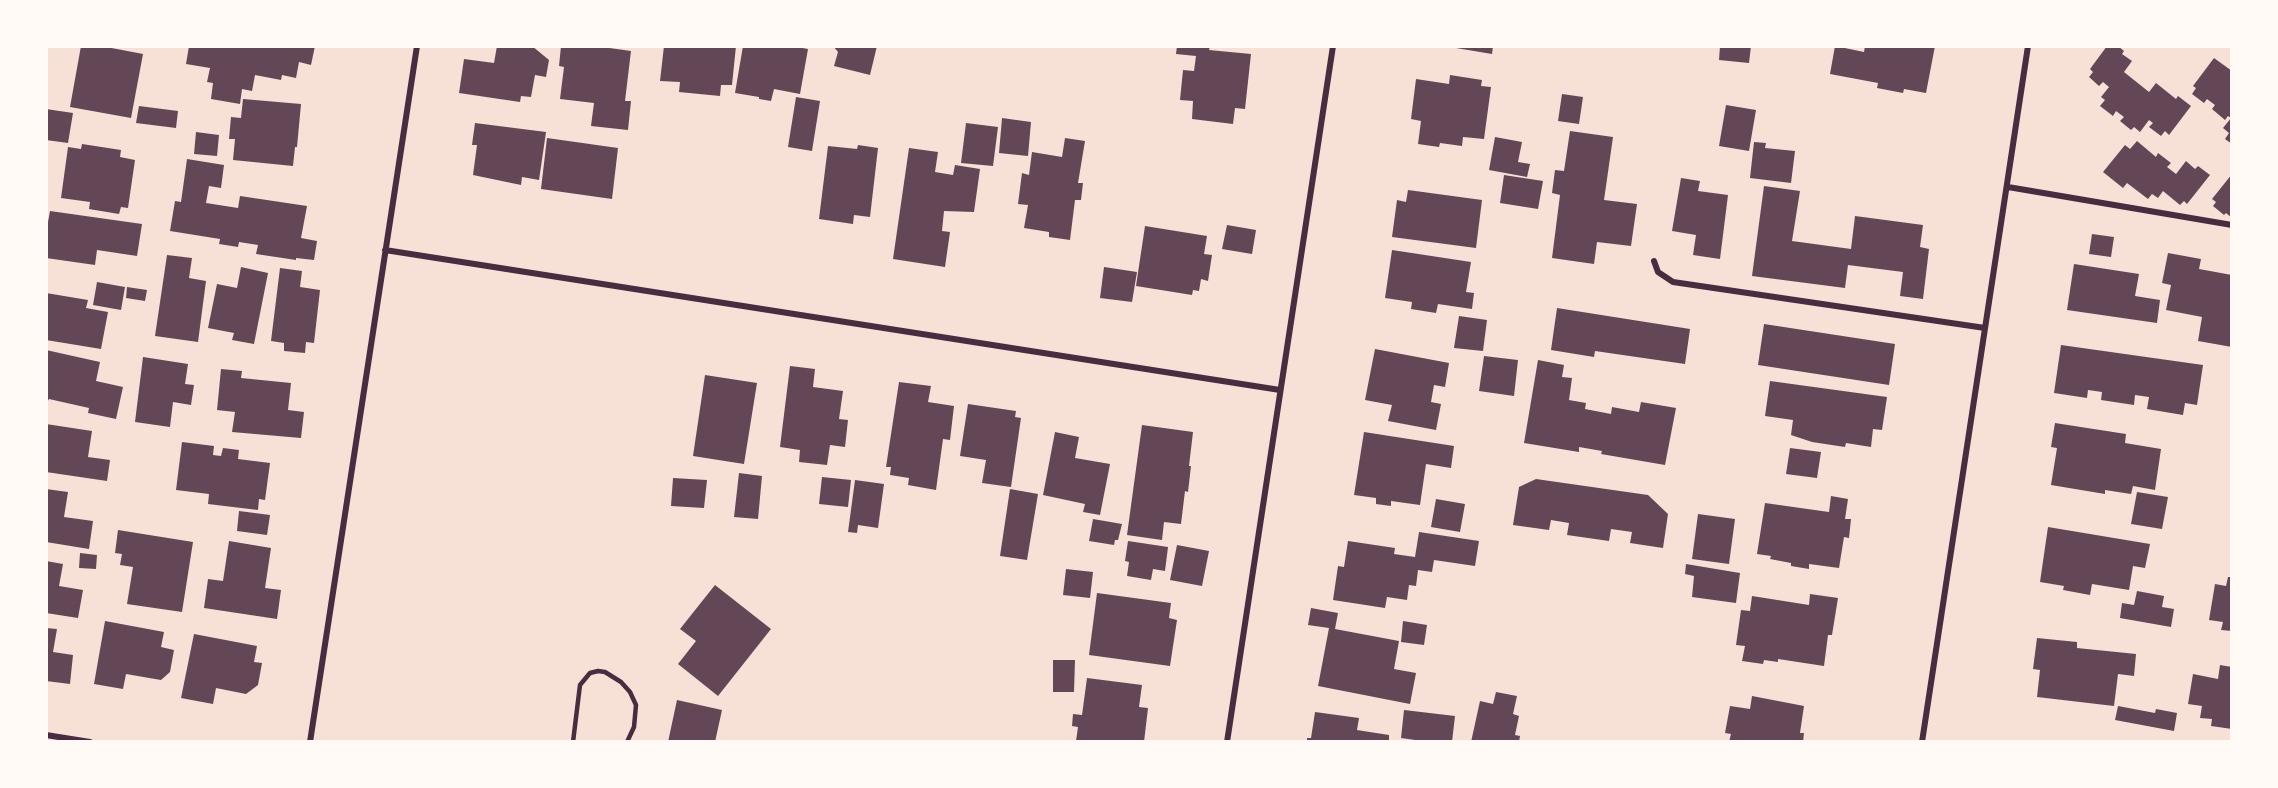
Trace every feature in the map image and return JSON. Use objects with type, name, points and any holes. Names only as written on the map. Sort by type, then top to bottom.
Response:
[{"type":"street","points":[[310,741],[417,46]]},
{"type":"street","points":[[1227,741],[1333,46]]},
{"type":"street","points":[[1922,741],[2028,46]]},
{"type":"street","points":[[2008,187],[2232,225]]},
{"type":"street","points":[[385,250],[1280,390]]},
{"type":"street","points":[[1654,261],[1658,272],[1672,282],[1985,328]]},
{"type":"street","points":[[46,735],[90,741]]},
{"type":"lane","points":[[573,741],[580,686],[584,678],[598,671],[605,672],[621,682],[630,692],[636,705],[634,727],[627,741]]},
{"type":"building","points":[[81,46],[101,46],[143,54],[131,118],[70,107]]},
{"type":"building","points":[[189,46],[315,46],[311,65],[299,62],[296,78],[282,75],[281,80],[255,75],[252,91],[242,89],[240,104],[211,99],[213,83],[207,82],[210,68],[186,64]]},
{"type":"building","points":[[497,46],[532,46],[549,60],[546,77],[535,75],[531,97],[521,96],[520,102],[459,93],[464,59],[494,63]]},
{"type":"building","points":[[561,46],[595,46],[631,51],[625,101],[631,101],[628,130],[591,126],[594,103],[560,99],[564,67],[559,66]]},
{"type":"building","points":[[664,46],[736,46],[732,85],[721,85],[720,96],[679,92],[680,82],[660,81]]},
{"type":"building","points":[[743,46],[792,46],[808,49],[800,94],[774,89],[771,101],[735,93]]},
{"type":"building","points":[[833,46],[877,46],[870,75],[834,66],[838,52]]},
{"type":"building","points":[[1177,46],[1210,46],[1209,50],[1251,54],[1245,109],[1235,108],[1233,124],[1192,119],[1193,101],[1180,100],[1183,70],[1194,71],[1196,56],[1176,54]]},
{"type":"building","points":[[1444,46],[1493,46],[1492,54]]},
{"type":"building","points":[[1720,46],[1751,46],[1749,63],[1719,60]]},
{"type":"building","points":[[1835,46],[1864,52],[1865,46],[1935,46],[1926,93],[1904,89],[1903,93],[1877,88],[1878,83],[1830,74]]},
{"type":"building","points":[[2107,46],[2118,46],[2124,51],[2122,54],[2132,61],[2124,72],[2149,92],[2156,83],[2176,99],[2178,96],[2191,106],[2169,135],[2165,131],[2161,136],[2149,127],[2153,123],[2149,120],[2140,132],[2134,127],[2131,130],[2120,121],[2124,117],[2116,111],[2113,116],[2100,106],[2105,100],[2101,97],[2109,87],[2103,82],[2099,86],[2089,77],[2093,72],[2090,69]]},
{"type":"building","points":[[2214,58],[2232,71],[2232,144],[2225,139],[2229,133],[2223,128],[2231,118],[2228,116],[2225,120],[2212,109],[2215,105],[2207,99],[2204,103],[2192,94],[2196,88],[2193,86]]},
{"type":"building","points":[[1450,75],[1482,80],[1481,86],[1491,87],[1484,139],[1463,137],[1462,146],[1440,143],[1439,147],[1418,144],[1421,121],[1411,119],[1416,79],[1449,84]]},
{"type":"building","points":[[1562,94],[1583,97],[1579,124],[1558,121]]},
{"type":"building","points":[[796,97],[820,101],[812,151],[788,147]]},
{"type":"building","points":[[243,99],[301,104],[293,166],[233,160],[235,139],[229,139],[231,117],[241,118]]},
{"type":"building","points":[[1726,105],[1756,110],[1749,151],[1719,146]]},
{"type":"building","points":[[139,106],[178,111],[176,128],[136,123]]},
{"type":"building","points":[[46,109],[73,113],[68,143],[46,140]]},
{"type":"building","points":[[1002,118],[1031,122],[1028,156],[999,153]]},
{"type":"building","points":[[475,123],[546,132],[539,180],[522,177],[521,185],[473,175],[477,145],[472,145]]},
{"type":"building","points":[[966,123],[998,127],[993,166],[961,163]]},
{"type":"building","points":[[1570,131],[1613,137],[1604,200],[1637,204],[1631,246],[1597,242],[1594,264],[1552,258],[1560,195],[1552,193],[1555,170],[1564,171]]},
{"type":"building","points":[[196,132],[219,135],[217,156],[194,154]]},
{"type":"building","points":[[1495,137],[1522,142],[1518,162],[1530,164],[1527,177],[1489,170]]},
{"type":"building","points":[[547,138],[618,148],[612,199],[541,189]]},
{"type":"building","points":[[1065,138],[1085,141],[1078,183],[1083,183],[1081,200],[1075,200],[1070,240],[1049,237],[1049,232],[1024,228],[1028,205],[1018,204],[1022,173],[1029,175],[1032,152],[1062,157]]},
{"type":"building","points":[[2137,141],[2156,157],[2158,153],[2171,163],[2167,167],[2176,174],[2186,161],[2195,169],[2198,166],[2210,175],[2187,204],[2184,201],[2180,205],[2163,191],[2158,198],[2152,194],[2148,199],[2127,183],[2123,188],[2103,172],[2125,145],[2130,149]]},
{"type":"building","points":[[1754,142],[1766,143],[1765,148],[1795,151],[1791,183],[1750,178]]},
{"type":"building","points":[[82,144],[121,150],[120,157],[135,160],[128,208],[121,207],[119,214],[89,209],[90,202],[61,198],[68,147],[81,149]]},
{"type":"building","points":[[858,145],[878,148],[870,217],[854,215],[853,224],[819,219],[828,146],[857,149]]},
{"type":"building","points":[[909,148],[938,152],[935,172],[953,175],[955,165],[980,169],[974,212],[944,211],[942,231],[950,232],[945,267],[893,259]]},
{"type":"building","points":[[187,159],[224,165],[221,188],[209,186],[206,203],[238,208],[240,196],[307,206],[301,238],[317,241],[314,260],[296,258],[296,260],[256,254],[258,245],[239,242],[238,247],[219,244],[220,239],[170,231],[175,201],[181,202]]},
{"type":"building","points":[[2232,174],[2232,218],[2213,206],[2216,202],[2212,199]]},
{"type":"building","points":[[1504,175],[1543,181],[1538,209],[1500,203]]},
{"type":"building","points":[[1681,178],[1700,181],[1698,191],[1728,195],[1720,259],[1693,255],[1696,235],[1672,231]]},
{"type":"building","points":[[1764,186],[1800,191],[1792,241],[1851,249],[1855,216],[1923,225],[1920,247],[1929,249],[1923,299],[1900,296],[1903,272],[1848,265],[1845,288],[1752,276]]},
{"type":"building","points":[[1408,190],[1482,200],[1476,248],[1392,237],[1397,200],[1406,202]]},
{"type":"building","points":[[50,211],[142,224],[137,256],[97,250],[95,265],[46,258],[46,233]]},
{"type":"building","points":[[1227,225],[1256,230],[1252,254],[1222,249]]},
{"type":"building","points":[[1145,226],[1207,236],[1204,254],[1212,255],[1208,281],[1201,279],[1199,291],[1193,290],[1192,295],[1136,286]]},
{"type":"building","points":[[2092,234],[2114,237],[2111,257],[2089,254]]},
{"type":"building","points":[[1392,250],[1471,262],[1466,292],[1474,293],[1472,309],[1438,304],[1436,313],[1411,309],[1412,302],[1385,298]]},
{"type":"building","points":[[2168,253],[2201,259],[2199,269],[2232,275],[2232,347],[2198,341],[2202,317],[2166,310],[2171,285],[2162,283]]},
{"type":"building","points":[[167,255],[192,258],[189,278],[206,281],[198,342],[155,336]]},
{"type":"building","points":[[2074,264],[2139,274],[2135,296],[2160,300],[2157,323],[2067,310]]},
{"type":"building","points":[[241,267],[268,273],[254,344],[232,340],[234,333],[208,328],[217,284],[237,288]]},
{"type":"building","points":[[1104,267],[1137,272],[1132,302],[1100,298]]},
{"type":"building","points":[[280,268],[302,271],[300,287],[320,290],[314,343],[306,342],[305,353],[284,351],[284,343],[271,341]]},
{"type":"building","points":[[97,282],[125,287],[121,310],[93,305]]},
{"type":"building","points":[[127,287],[147,290],[145,301],[126,298]]},
{"type":"building","points":[[46,293],[88,300],[86,308],[108,312],[101,349],[46,340]]},
{"type":"building","points":[[1557,308],[1690,329],[1685,364],[1595,351],[1594,357],[1551,350]]},
{"type":"building","points":[[1459,316],[1487,320],[1483,351],[1454,348]]},
{"type":"building","points":[[1764,324],[1895,344],[1889,385],[1758,365]]},
{"type":"building","points":[[2061,345],[2203,365],[2197,405],[2185,403],[2183,415],[2147,409],[2149,397],[2135,395],[2134,405],[2101,400],[2102,392],[2088,390],[2087,398],[2054,393]]},
{"type":"building","points":[[1375,349],[1449,363],[1445,387],[1434,385],[1431,402],[1441,404],[1436,430],[1388,421],[1392,405],[1365,400]]},
{"type":"building","points":[[46,350],[100,362],[96,381],[123,387],[116,419],[88,413],[89,408],[49,399],[46,404]]},
{"type":"building","points":[[1484,356],[1518,360],[1514,396],[1479,391]]},
{"type":"building","points":[[143,357],[188,364],[185,384],[194,385],[191,405],[173,402],[170,427],[135,422]]},
{"type":"building","points":[[1538,360],[1564,365],[1562,377],[1572,378],[1569,400],[1586,403],[1585,409],[1611,414],[1612,407],[1639,412],[1641,402],[1676,408],[1665,465],[1601,454],[1602,451],[1579,447],[1579,452],[1524,443]]},
{"type":"building","points":[[790,366],[815,369],[813,387],[843,391],[839,419],[848,420],[845,447],[830,445],[827,465],[799,462],[800,450],[780,447]]},
{"type":"building","points":[[221,369],[242,371],[241,378],[291,383],[288,410],[304,412],[301,438],[232,432],[235,412],[217,410]]},
{"type":"building","points":[[705,375],[757,383],[744,464],[693,456]]},
{"type":"building","points":[[1770,381],[1887,397],[1882,430],[1873,429],[1871,447],[1846,443],[1845,447],[1812,442],[1791,435],[1793,420],[1765,416]]},
{"type":"building","points":[[899,382],[931,386],[928,402],[954,406],[950,440],[943,439],[936,490],[908,485],[909,478],[890,475],[891,467],[886,467]]},
{"type":"building","points":[[968,404],[1016,411],[1015,417],[1021,418],[1011,487],[982,483],[986,460],[960,456]]},
{"type":"building","points":[[2055,423],[2126,434],[2125,443],[2161,449],[2155,490],[2133,486],[2131,494],[2105,490],[2105,494],[2051,485],[2057,448],[2051,447]]},
{"type":"building","points":[[46,424],[92,431],[88,457],[110,460],[107,481],[46,472]]},
{"type":"building","points":[[1142,425],[1193,432],[1188,492],[1185,491],[1181,524],[1164,522],[1162,540],[1127,535]]},
{"type":"building","points":[[1055,432],[1079,437],[1075,458],[1110,464],[1100,515],[1083,512],[1085,504],[1043,495]]},
{"type":"building","points":[[1364,432],[1454,446],[1451,468],[1426,464],[1420,505],[1391,501],[1391,506],[1376,504],[1376,498],[1354,495]]},
{"type":"building","points":[[182,442],[214,446],[213,455],[221,456],[223,448],[239,450],[238,459],[270,463],[265,500],[259,499],[258,510],[208,504],[209,494],[176,490]]},
{"type":"building","points":[[1790,448],[1821,452],[1817,478],[1786,474]]},
{"type":"building","points":[[739,473],[762,476],[758,519],[734,517]]},
{"type":"building","points":[[822,477],[851,480],[848,507],[819,504]]},
{"type":"building","points":[[673,478],[707,480],[704,508],[671,506]]},
{"type":"building","points":[[1536,479],[1648,495],[1668,514],[1663,548],[1630,543],[1632,532],[1611,529],[1609,541],[1567,535],[1569,523],[1551,520],[1549,530],[1513,525],[1519,487]]},
{"type":"building","points":[[855,480],[884,484],[878,528],[858,525],[857,533],[848,532]]},
{"type":"building","points":[[46,489],[68,492],[64,517],[93,521],[89,549],[46,542]]},
{"type":"building","points":[[1010,489],[1038,494],[1027,560],[1000,556]]},
{"type":"building","points":[[2137,492],[2168,497],[2162,529],[2131,524]]},
{"type":"building","points":[[1831,496],[1848,499],[1845,519],[1851,519],[1849,538],[1844,537],[1839,568],[1809,564],[1809,569],[1791,566],[1791,563],[1757,554],[1765,503],[1829,512]]},
{"type":"building","points":[[1436,499],[1465,504],[1460,532],[1431,527]]},
{"type":"building","points":[[239,511],[270,515],[267,535],[237,531]]},
{"type":"building","points":[[1698,514],[1735,519],[1729,564],[1692,559]]},
{"type":"building","points":[[1093,519],[1122,524],[1118,540],[1115,540],[1114,545],[1089,541]]},
{"type":"building","points":[[2048,527],[2150,544],[2145,568],[2133,566],[2129,590],[2092,584],[2090,595],[2063,590],[2064,586],[2040,582]]},
{"type":"building","points":[[118,530],[193,542],[182,612],[127,604],[133,567],[120,565],[122,554],[115,553]]},
{"type":"building","points":[[1419,532],[1479,541],[1475,566],[1434,560],[1432,572],[1418,570],[1416,586],[1409,585],[1407,600],[1387,597],[1385,608],[1333,600],[1338,566],[1344,567],[1348,541],[1395,548],[1394,554],[1415,557]]},
{"type":"building","points":[[229,541],[271,548],[265,588],[281,590],[277,619],[204,608],[208,579],[223,581]]},
{"type":"building","points":[[1128,541],[1168,547],[1165,571],[1153,569],[1151,580],[1127,576],[1129,562],[1125,561]]},
{"type":"building","points":[[1177,545],[1209,551],[1202,586],[1170,580]]},
{"type":"building","points":[[80,553],[97,555],[96,569],[79,568]]},
{"type":"building","points":[[46,561],[63,564],[59,586],[83,590],[78,618],[46,613]]},
{"type":"building","points":[[1686,564],[1740,573],[1736,603],[1692,597],[1694,576],[1685,574]]},
{"type":"building","points":[[1066,569],[1093,572],[1090,598],[1063,595]]},
{"type":"building","points":[[2228,577],[2232,577],[2232,631],[2221,630],[2223,622],[2209,620],[2215,584],[2226,586]]},
{"type":"building","points":[[715,585],[771,629],[718,696],[678,664],[696,641],[680,629]]},
{"type":"building","points":[[2137,591],[2164,596],[2162,607],[2174,609],[2171,627],[2120,618],[2122,603],[2134,605]]},
{"type":"building","points":[[1097,593],[1171,603],[1169,618],[1177,620],[1170,666],[1089,655]]},
{"type":"building","points":[[1810,594],[1838,598],[1832,635],[1828,635],[1824,666],[1778,659],[1778,662],[1764,660],[1763,664],[1742,661],[1745,646],[1736,645],[1741,610],[1750,611],[1752,596],[1809,605]]},
{"type":"building","points":[[1311,608],[1338,613],[1335,629],[1399,641],[1394,669],[1416,673],[1410,704],[1318,686],[1329,628],[1308,625]]},
{"type":"building","points":[[105,621],[164,632],[161,647],[174,650],[170,672],[161,680],[126,674],[123,689],[94,684]]},
{"type":"building","points":[[1403,621],[1427,625],[1424,645],[1401,642]]},
{"type":"building","points":[[46,628],[57,629],[53,652],[73,655],[70,684],[46,681]]},
{"type":"building","points":[[194,634],[257,646],[254,662],[262,663],[258,685],[246,694],[216,688],[213,704],[181,698]]},
{"type":"building","points":[[2037,638],[2077,642],[2077,648],[2136,654],[2134,676],[2118,674],[2114,706],[2037,697],[2040,670],[2033,669]]},
{"type":"building","points":[[1053,660],[1075,660],[1074,692],[1053,692]]},
{"type":"building","points":[[2220,665],[2232,667],[2232,729],[2211,726],[2212,719],[2200,718],[2202,706],[2188,704],[2193,674],[2218,679]]},
{"type":"building","points":[[1087,678],[1142,685],[1139,707],[1148,708],[1144,742],[1076,741],[1078,727],[1072,726],[1073,714],[1082,715]]},
{"type":"building","points":[[1496,692],[1517,696],[1513,714],[1519,716],[1515,735],[1520,736],[1519,742],[1471,742],[1480,701],[1493,704]]},
{"type":"building","points":[[1752,696],[1804,706],[1800,733],[1804,733],[1803,742],[1729,742],[1731,734],[1725,733],[1730,706],[1750,709]]},
{"type":"building","points":[[677,700],[722,710],[715,742],[668,742]]},
{"type":"building","points":[[2118,706],[2155,713],[2156,709],[2177,713],[2174,731],[2115,720]]},
{"type":"building","points":[[1404,710],[1455,716],[1452,742],[1401,738]]},
{"type":"building","points":[[1315,712],[1359,718],[1357,730],[1389,735],[1389,742],[1307,742],[1307,738],[1311,738]]}]
